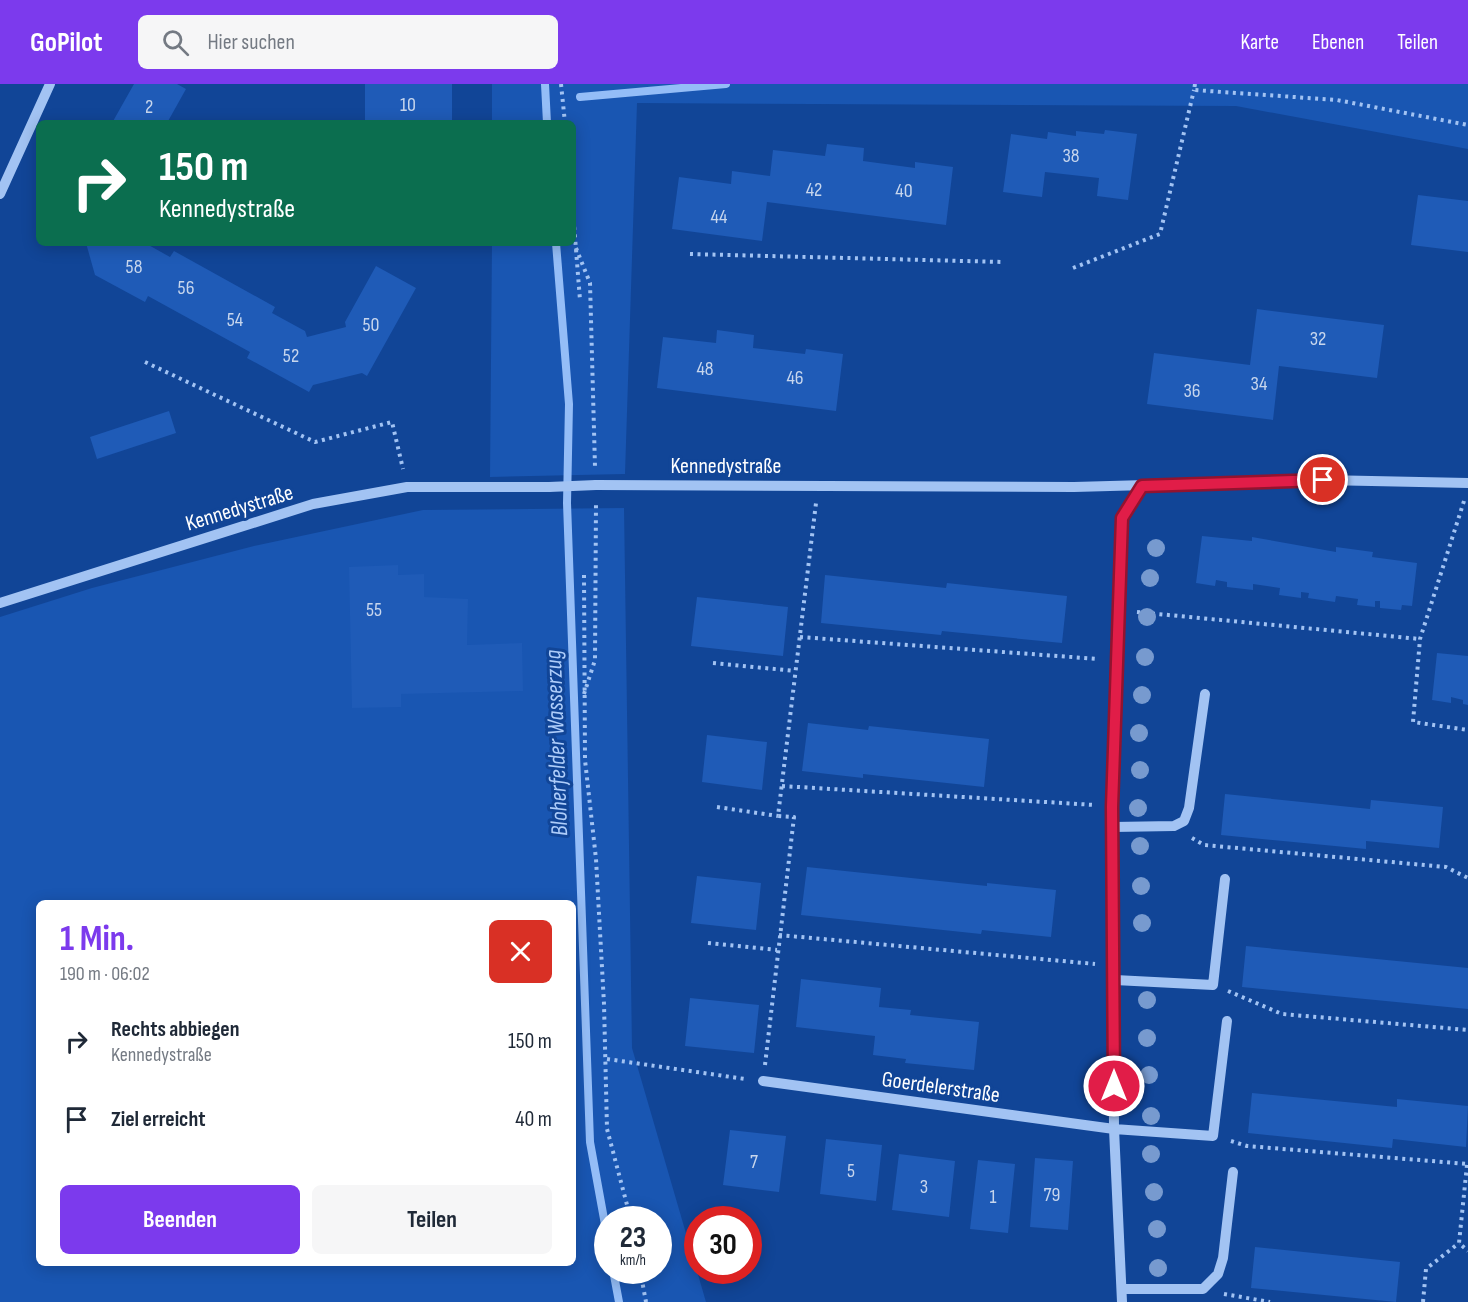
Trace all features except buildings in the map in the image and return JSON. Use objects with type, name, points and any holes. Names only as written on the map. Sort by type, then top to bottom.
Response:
[{"type":"street","points":[[0,194],[50,84]]},
{"type":"street","name":"Kennedystraße","points":[[0,603],[313,504],[407,487],[818,484],[1142,486],[1323,480],[1468,483]]},
{"type":"street","points":[[1122,1302],[1114,1129],[1115,980],[1112,807],[1117,610],[1122,518],[1142,486]]},
{"type":"street","points":[[1113,827],[1174,826],[1184,821],[1189,808],[1205,694]]},
{"type":"street","points":[[1115,980],[1213,985],[1226,879]]},
{"type":"street","points":[[1213,1136],[1227,1021]]},
{"type":"street","name":"Goerdelerstraße","points":[[763,1081],[1114,1129],[1213,1136]]},
{"type":"street","points":[[1122,1289],[1203,1289],[1218,1274],[1224,1258],[1233,1172]]},
{"type":"path","points":[[561,84],[565,120]]},
{"type":"path","points":[[1072,268],[1160,234],[1195,84]]},
{"type":"path","points":[[1194,90],[1338,100],[1468,125]]},
{"type":"path","points":[[576,248],[580,300]]},
{"type":"path","points":[[576,248],[590,283],[596,485],[595,660],[582,700]]},
{"type":"path","points":[[690,254],[1003,261]]},
{"type":"path","points":[[145,362],[315,442],[393,422],[407,487]]},
{"type":"path","points":[[778,816],[818,484]]},
{"type":"path","points":[[1465,500],[1420,639],[1413,722],[1468,730]]},
{"type":"path","points":[[584,576],[582,700],[585,760],[596,859],[607,1059],[607,1129],[627,1206]]},
{"type":"path","points":[[1117,610],[1420,639]]},
{"type":"path","points":[[800,638],[1117,660]]},
{"type":"path","points":[[713,663],[795,671]]},
{"type":"path","points":[[782,786],[1112,807]]},
{"type":"path","points":[[607,1059],[763,1081],[794,817],[717,807]]},
{"type":"path","points":[[1174,826],[1204,845],[1446,867],[1468,878]]},
{"type":"path","points":[[779,934],[1114,966]]},
{"type":"path","points":[[708,943],[777,950]]},
{"type":"path","points":[[1213,985],[1282,1014],[1468,1030]]},
{"type":"path","points":[[1213,1136],[1247,1146],[1468,1164],[1459,1243],[1426,1269],[1423,1302]]},
{"type":"path","points":[[1459,1243],[1468,1251]]},
{"type":"path","points":[[643,1284],[646,1302]]},
{"type":"path","points":[[1203,1289],[1270,1302]]},
{"type":"shaded area","points":[[492,84],[1468,84],[1468,149],[1236,106],[637,103],[625,474],[490,477],[492,246],[576,246],[576,120],[492,120]]},
{"type":"shaded area","points":[[624,508],[632,1048],[684,1226],[684,1284],[701,1284],[706,1302],[0,1302],[0,617],[92,588],[254,546],[423,510]]},
{"type":"waterway","name":"Bloherfelder Wasserzug","points":[[545,84],[547,120]]},
{"type":"waterway","points":[[580,97],[726,84]]},
{"type":"waterway","name":"Bloherfelder Wasserzug","points":[[556,246],[569,404],[567,503],[590,1142],[602,1206]]},
{"type":"waterway","name":"Bloherfelder Wasserzug","points":[[616,1284],[619,1302]]},
{"type":"route","points":[[1114,1086],[1112,807],[1117,610],[1122,518],[1142,486],[1323,480]]}]
